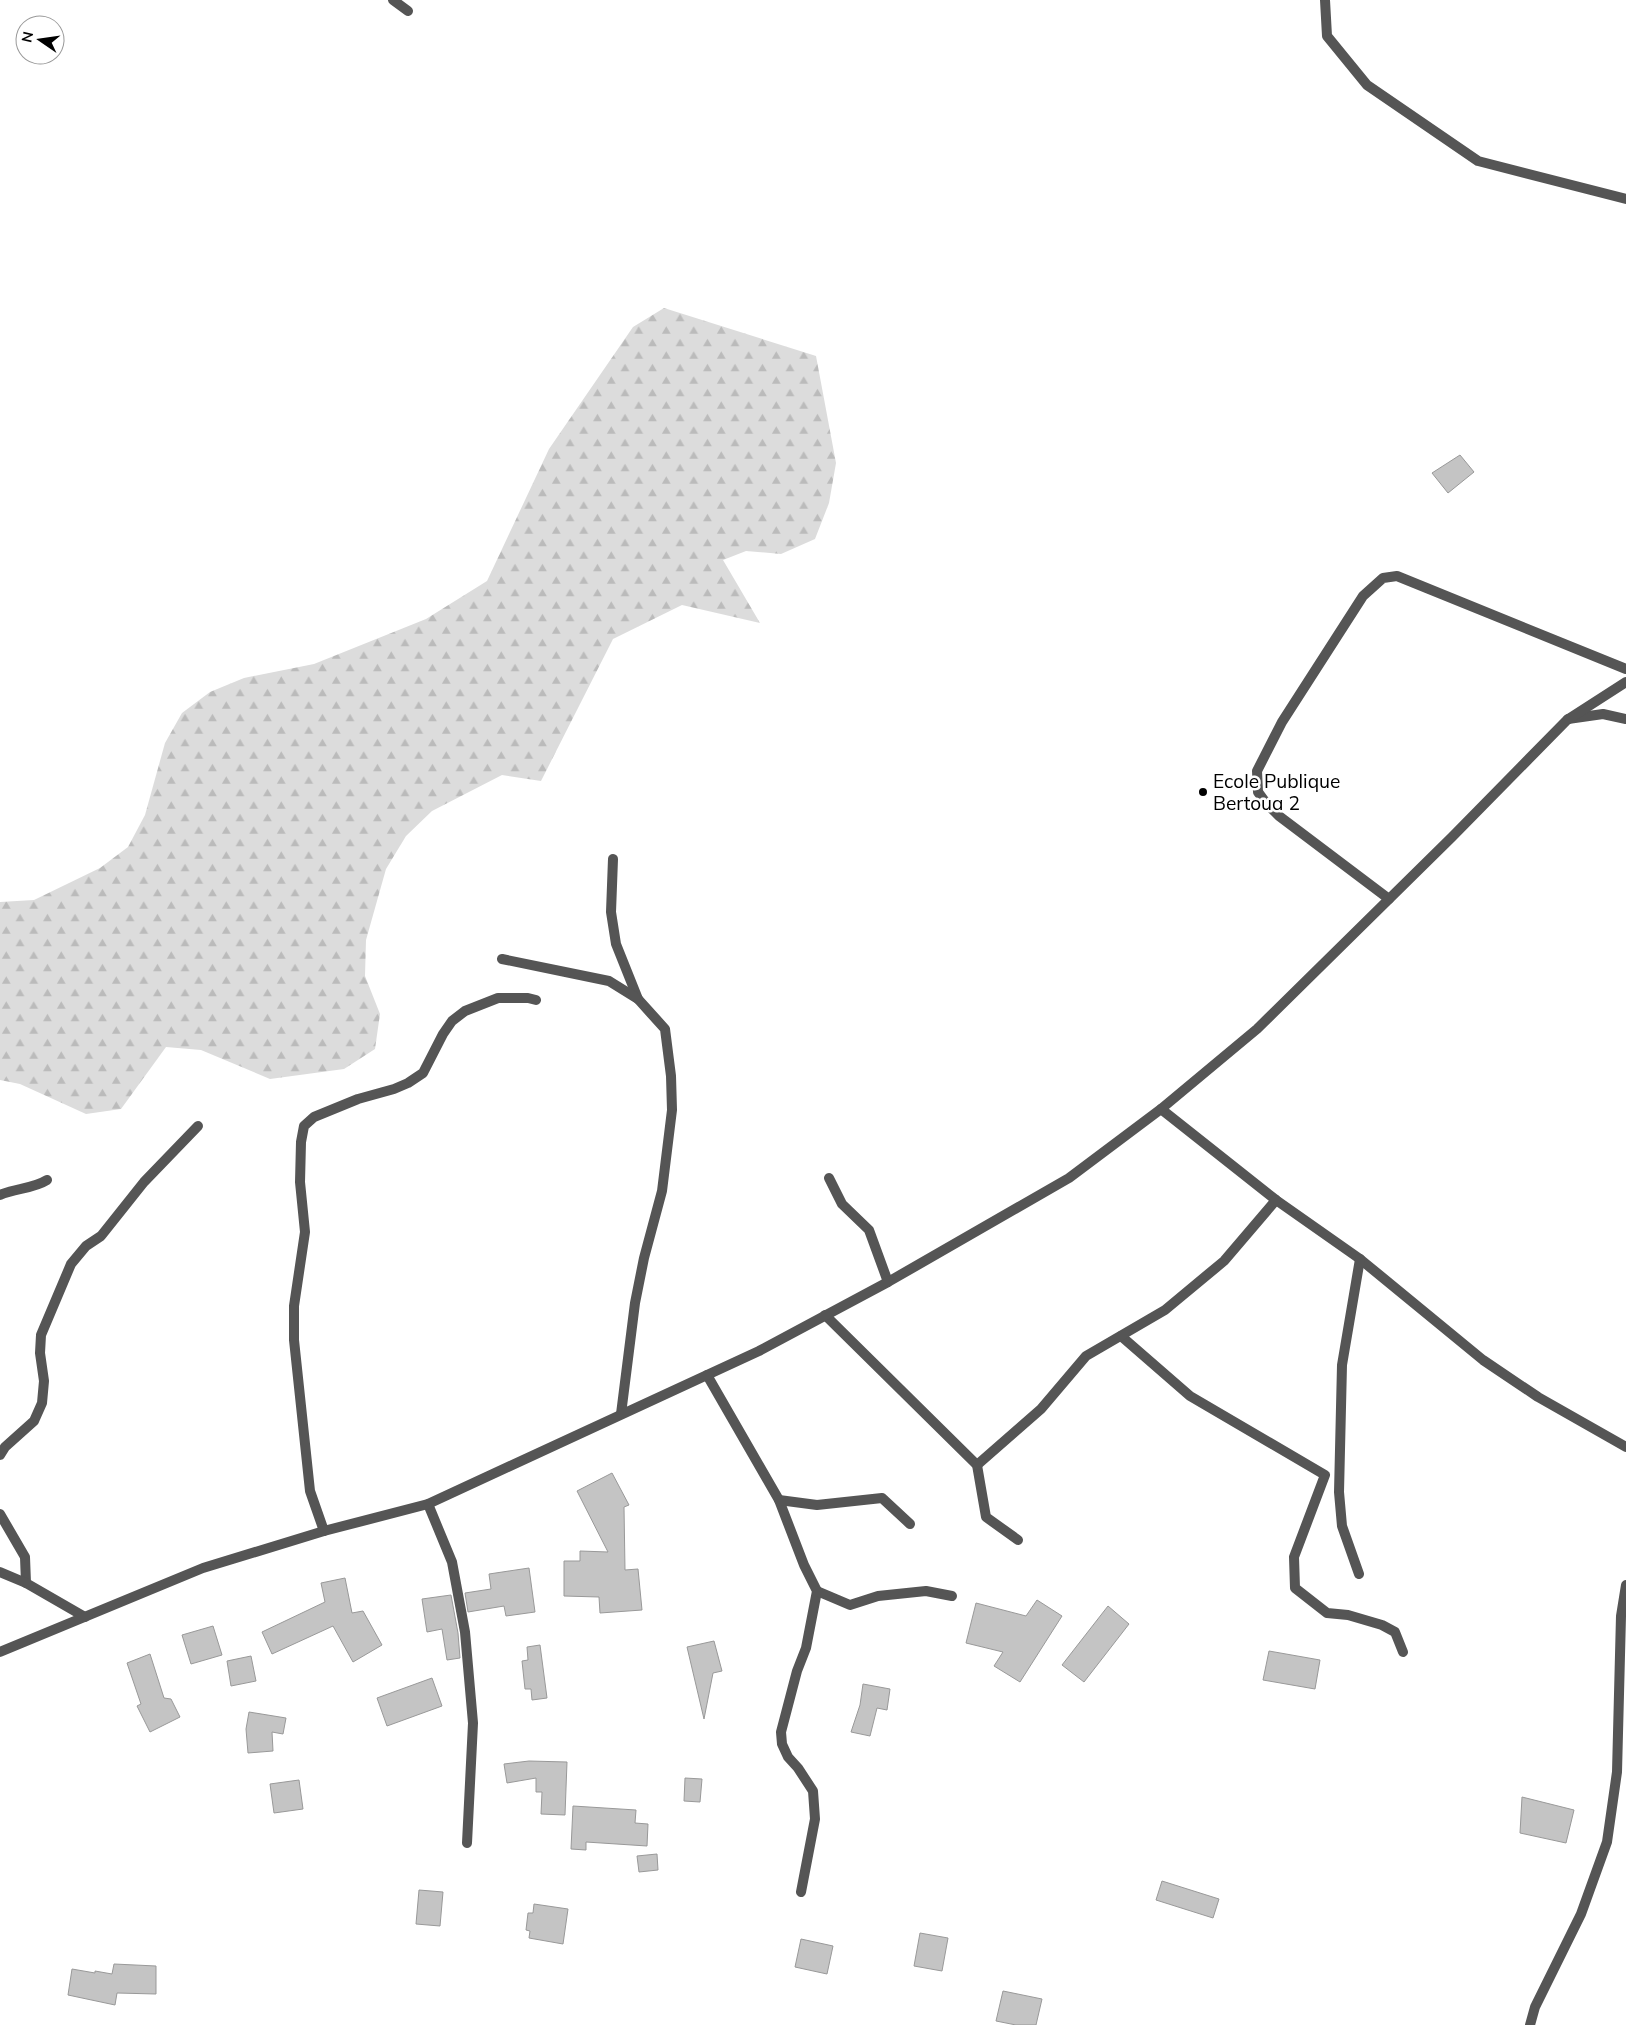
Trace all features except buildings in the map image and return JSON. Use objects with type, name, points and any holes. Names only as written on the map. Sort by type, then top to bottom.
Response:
[{"type":"street","points":[[392,0],[408,11]]},
{"type":"street","points":[[1325,0],[1327,36],[1366,85],[1478,161],[1626,199]]},
{"type":"street","points":[[1389,900],[1280,816],[1266,803],[1258,792],[1257,771],[1282,722],[1363,596],[1383,578],[1397,576],[1626,669]]},
{"type":"street","points":[[0,1652],[203,1568],[324,1531],[428,1504],[759,1350],[888,1282],[1069,1178],[1161,1109],[1257,1029],[1389,900],[1567,720],[1626,682]]},
{"type":"street","points":[[1567,720],[1603,714],[1626,719]]},
{"type":"street","points":[[613,859],[611,912],[616,944],[638,999]]},
{"type":"street","points":[[502,959],[609,981],[638,999],[665,1028],[671,1076],[672,1110],[662,1191],[635,1303],[621,1414]]},
{"type":"street","points":[[324,1531],[310,1491],[294,1340],[294,1306],[305,1232],[300,1182],[301,1142],[304,1126],[314,1117],[358,1099],[394,1089],[408,1083],[423,1073],[443,1034],[452,1021],[465,1011],[498,998],[528,998],[536,1000]]},
{"type":"street","points":[[1161,1109],[1276,1200],[1360,1259],[1483,1360],[1538,1397],[1626,1447]]},
{"type":"street","points":[[0,1455],[5,1447],[34,1421],[42,1403],[44,1381],[40,1353],[41,1335],[72,1264],[86,1246],[101,1236],[144,1182],[198,1126]]},
{"type":"street","points":[[829,1178],[842,1204],[869,1230],[888,1282]]},
{"type":"street","points":[[0,1195],[12,1190],[38,1186],[47,1180]]},
{"type":"street","points":[[977,1465],[1041,1409],[1086,1356],[1165,1310],[1224,1262],[1276,1200]]},
{"type":"street","points":[[1359,1574],[1342,1526],[1338,1492],[1342,1365],[1360,1259]]},
{"type":"street","points":[[825,1315],[977,1465],[986,1517],[1018,1540]]},
{"type":"street","points":[[1121,1336],[1190,1396],[1325,1476],[1294,1557],[1295,1588],[1327,1613],[1348,1616],[1382,1625],[1396,1632],[1403,1652]]},
{"type":"street","points":[[707,1375],[780,1500],[804,1565],[817,1591],[806,1648],[797,1671],[781,1732],[782,1744],[788,1757],[798,1768],[813,1791],[815,1819],[801,1892]]},
{"type":"street","points":[[780,1500],[817,1505],[853,1503],[882,1498],[910,1524]]},
{"type":"street","points":[[428,1504],[452,1562],[465,1632],[473,1723],[467,1843]]},
{"type":"street","points":[[0,1514],[25,1557],[26,1583]]},
{"type":"street","points":[[0,1572],[26,1583],[84,1617]]},
{"type":"street","points":[[1530,2025],[1535,2007],[1581,1914],[1607,1842],[1617,1772],[1621,1616],[1626,1585]]},
{"type":"street","points":[[817,1591],[850,1605],[878,1596],[926,1591],[952,1596]]},
{"type":"green space","points":[[664,308],[816,356],[836,463],[829,503],[815,539],[781,554],[746,551],[723,560],[760,623],[682,605],[613,639],[541,781],[502,775],[432,811],[406,836],[386,869],[366,940],[365,976],[380,1014],[375,1049],[344,1069],[270,1079],[201,1050],[166,1047],[121,1109],[86,1114],[20,1084],[0,1080],[0,902],[34,900],[100,868],[128,847],[145,815],[165,743],[182,713],[210,692],[244,678],[314,664],[426,619],[487,581],[549,449],[633,327]]},
{"type":"place","name":"Ecole Publique Bertoua 2","points":[[1203,792]]}]
